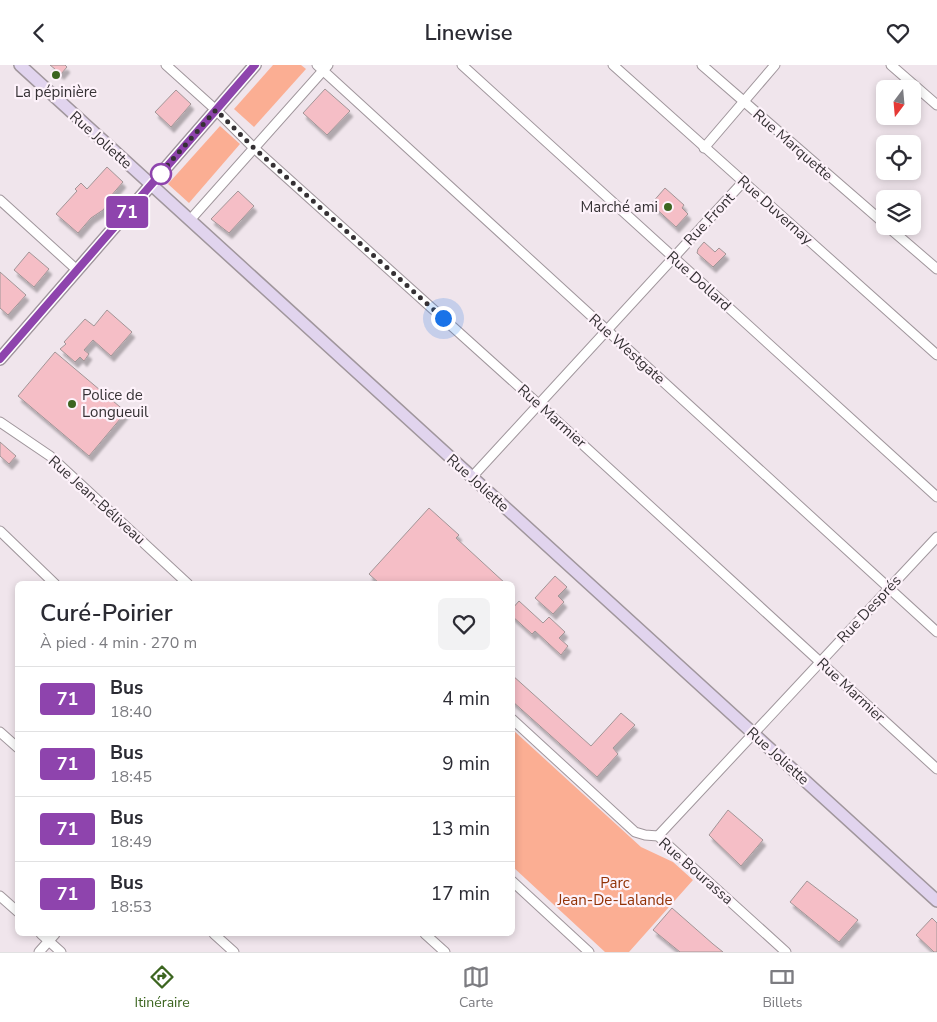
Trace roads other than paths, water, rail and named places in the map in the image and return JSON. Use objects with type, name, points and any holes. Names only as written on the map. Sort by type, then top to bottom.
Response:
[{"type":"street","name":"Rue Joliette","points":[[20,65],[937,901]]},
{"type":"street","name":"Rue Marmier","points":[[166,65],[216,110],[254,148],[538,404],[937,769]]},
{"type":"street","points":[[0,359],[255,65]]},
{"type":"street","name":"Rue Dollard","points":[[462,65],[937,497]]},
{"type":"street","name":"Rue Duvernay","points":[[613,65],[937,355]]},
{"type":"street","name":"Rue Marquette","points":[[702,65],[876,216]]},
{"type":"street","points":[[704,147],[775,65]]},
{"type":"street","points":[[891,65],[937,105]]},
{"type":"street","points":[[190,220],[323,67]]},
{"type":"street","name":"Rue Westgate","points":[[323,67],[606,330],[937,632]]},
{"type":"street","name":"Rue Front","points":[[472,477],[743,183]]},
{"type":"street","points":[[0,200],[77,270]]},
{"type":"street","name":"Rue Marquette","points":[[898,235],[937,269]]},
{"type":"street","name":"Rue Jean-Béliveau","points":[[0,422],[50,457],[185,581]]},
{"type":"street","points":[[0,531],[52,581]]},
{"type":"street","name":"Rue Després","points":[[658,836],[937,537]]},
{"type":"street","name":"Rue Bourassa","points":[[515,722],[635,832],[658,836],[786,952]]},
{"type":"street","points":[[0,732],[15,745]]},
{"type":"street","points":[[515,884],[589,952]]},
{"type":"street","points":[[0,895],[15,909]]},
{"type":"street","points":[[43,936],[61,952]]},
{"type":"street","points":[[39,952],[54,936]]},
{"type":"street","points":[[216,936],[234,952]]},
{"type":"street","points":[[427,936],[445,952]]},
{"type":"place","name":"La pépinière","points":[[56,75]]},
{"type":"place","name":"Marché ami","points":[[668,207]]},
{"type":"place","name":"Police de Longueuil","points":[[72,404]]},
{"type":"park label","name":"Parc Jean-De-Lalande","points":[[615,892]]}]
